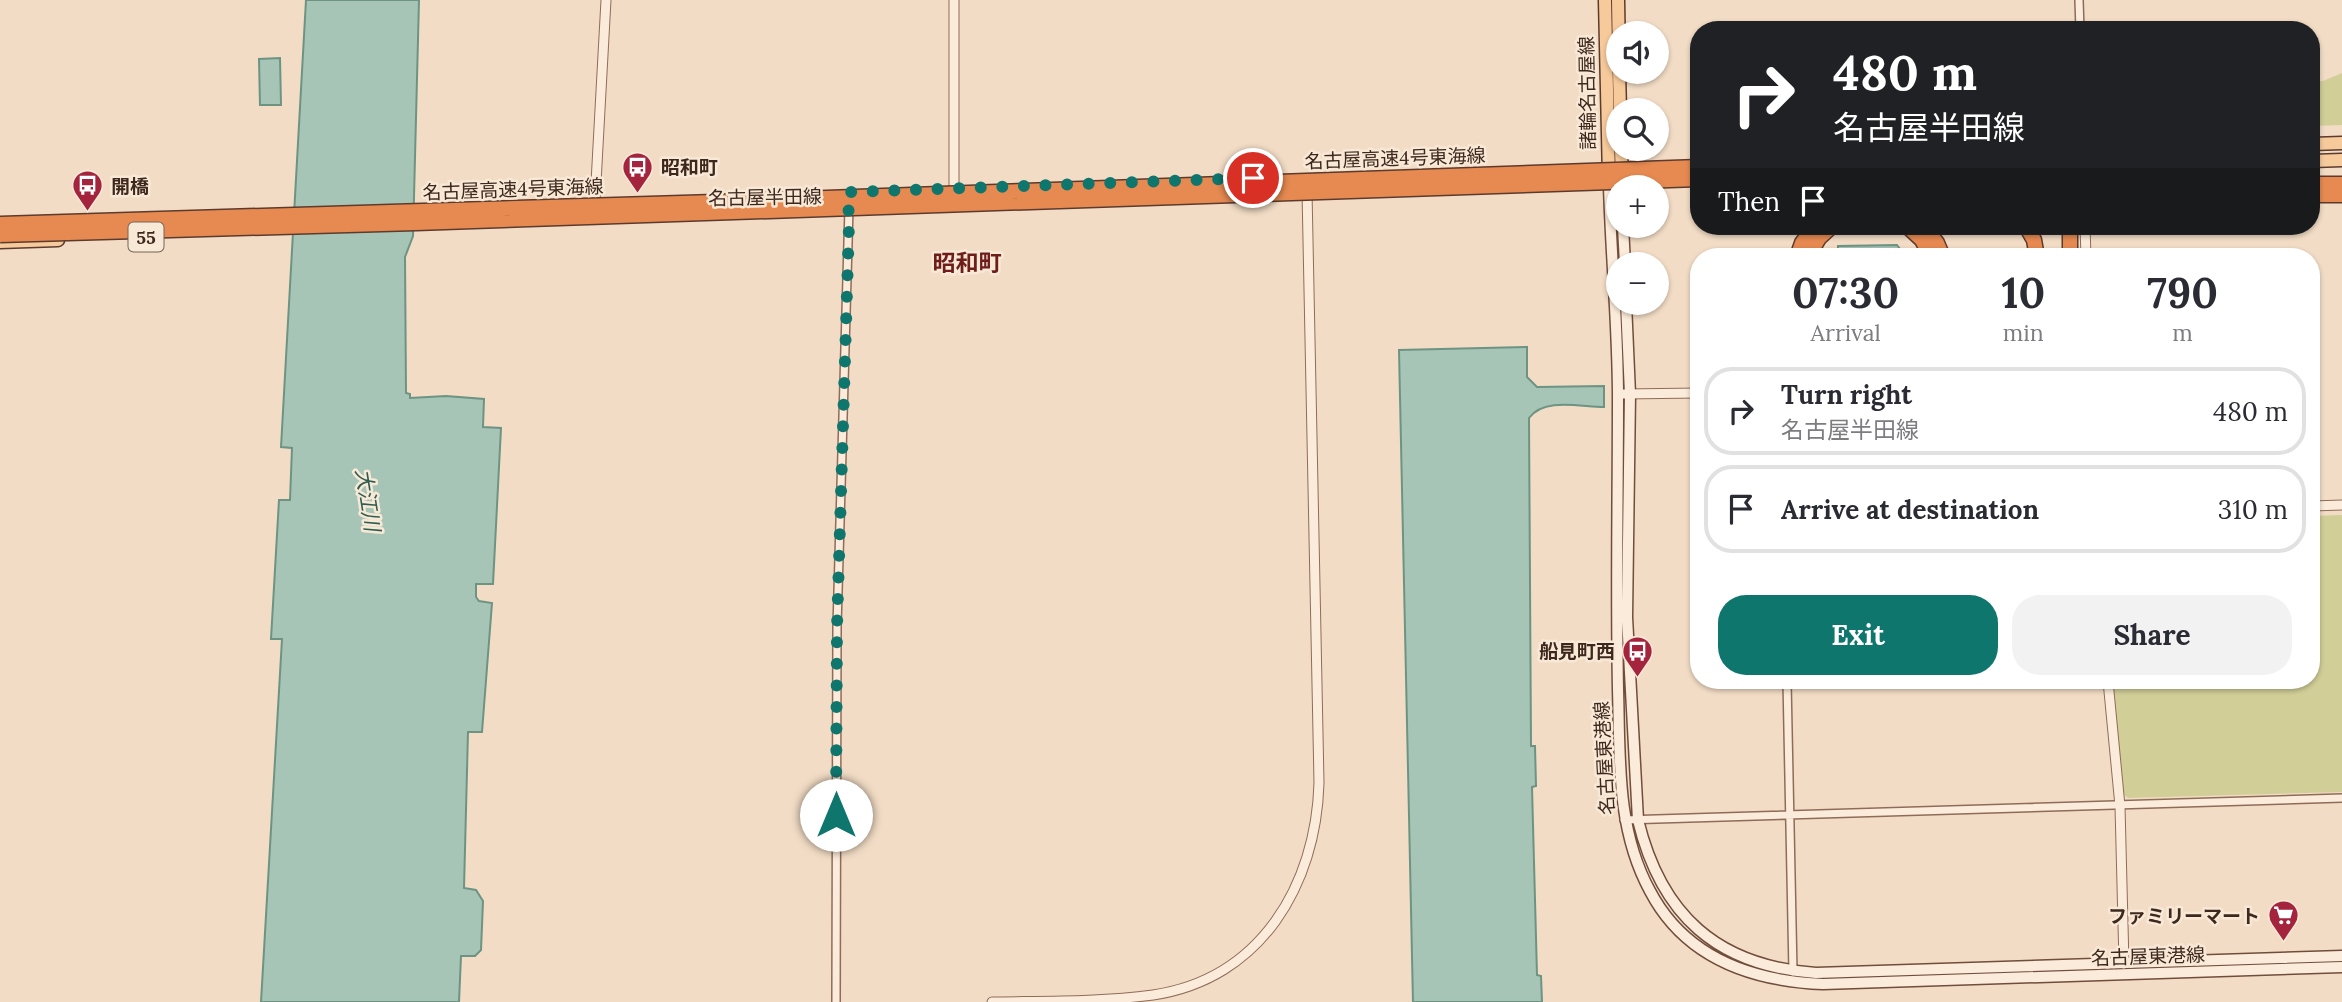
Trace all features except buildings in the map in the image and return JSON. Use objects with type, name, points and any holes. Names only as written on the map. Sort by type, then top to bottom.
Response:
[{"type":"highway","name":"名古屋高速4号東海線","points":[[0,222],[715,202],[1690,164]]},
{"type":"highway","name":"名古屋高速4号東海線","points":[[0,235],[1690,181]]},
{"type":"highway","points":[[2320,184],[2342,184]]},
{"type":"highway","points":[[2320,195],[2342,195]]},
{"type":"main road","name":"諸輪名古屋線","points":[[1605,0],[1611,168],[1614,175]]},
{"type":"main road","name":"諸輪名古屋線","points":[[1618,0],[1618,21]]},
{"type":"main road","points":[[2320,144],[2342,143]]},
{"type":"main road","points":[[2320,161],[2342,160]]},
{"type":"main road","name":"諸輪名古屋線","points":[[1611,168],[1614,161]]},
{"type":"main road","name":"名古屋半田線","points":[[0,222],[1611,168]]},
{"type":"main road","name":"名古屋半田線","points":[[1669,183],[1690,182]]},
{"type":"main road","name":"名古屋半田線","points":[[0,242],[1606,186]]},
{"type":"main road","name":"名古屋東港線","points":[[1620,238],[1627,617],[1638,820],[1645,850],[1657,877],[1696,927],[1717,945],[1736,956],[1760,965],[1793,972],[2342,956]]},
{"type":"main road","name":"名古屋東港線","points":[[1626,315],[1616,618],[1624,820],[1650,891],[1672,923],[1697,946],[1723,962],[1766,978],[1791,983],[2342,967]]},
{"type":"street","points":[[594,201],[606,0]]},
{"type":"street","points":[[954,0],[954,188]]},
{"type":"street","points":[[2079,0],[2080,21]]},
{"type":"street","points":[[992,1002],[1128,998],[1176,990],[1198,982],[1236,960],[1267,932],[1291,899],[1302,877],[1315,831],[1319,783],[1307,177]]},
{"type":"street","points":[[836,1002],[837,627],[848,192]]},
{"type":"street","points":[[1624,394],[1690,393]]},
{"type":"street","points":[[2320,506],[2342,505]]},
{"type":"street","points":[[1787,689],[1793,972]]},
{"type":"street","points":[[2109,689],[2120,806],[2124,964]]},
{"type":"street","points":[[1624,820],[2342,798]]},
{"type":"shaded area","points":[[2342,73],[2342,125],[2320,126],[2320,81]]},
{"type":"shaded area","points":[[2342,515],[2342,792],[2128,798],[2123,794],[2114,689],[2320,689],[2320,516]]},
{"type":"water","name":"大江川","points":[[306,0],[419,0],[413,236],[405,257],[406,393],[410,394],[410,398],[446,396],[484,399],[483,427],[501,428],[493,584],[476,584],[476,597],[479,601],[492,603],[482,732],[468,732],[464,888],[476,890],[483,901],[481,950],[475,956],[461,956],[459,1002],[261,1002],[282,639],[271,639],[279,500],[290,500],[292,448],[281,447]]},
{"type":"water","points":[[280,58],[281,105],[260,105],[259,59]]},
{"type":"water","points":[[1897,245],[1899,248],[1838,248]]},
{"type":"water","points":[[1527,347],[1527,377],[1537,387],[1604,386],[1604,407],[1553,405],[1536,411],[1529,418],[1531,746],[1535,746],[1536,786],[1532,787],[1537,975],[1541,976],[1542,1002],[1413,1002],[1399,350]]},
{"type":"place","name":"昭和町","points":[[638,194]]},
{"type":"place","name":"開橋","points":[[88,213]]},
{"type":"place","name":"船見町西","points":[[1638,678]]},
{"type":"place","name":"ファミリーマート","points":[[2283,943]]},
{"type":"district","name":"昭和町","points":[[967,262]]},
{"type":"route","points":[[836,815],[837,627],[848,192],[1253,178]]}]
